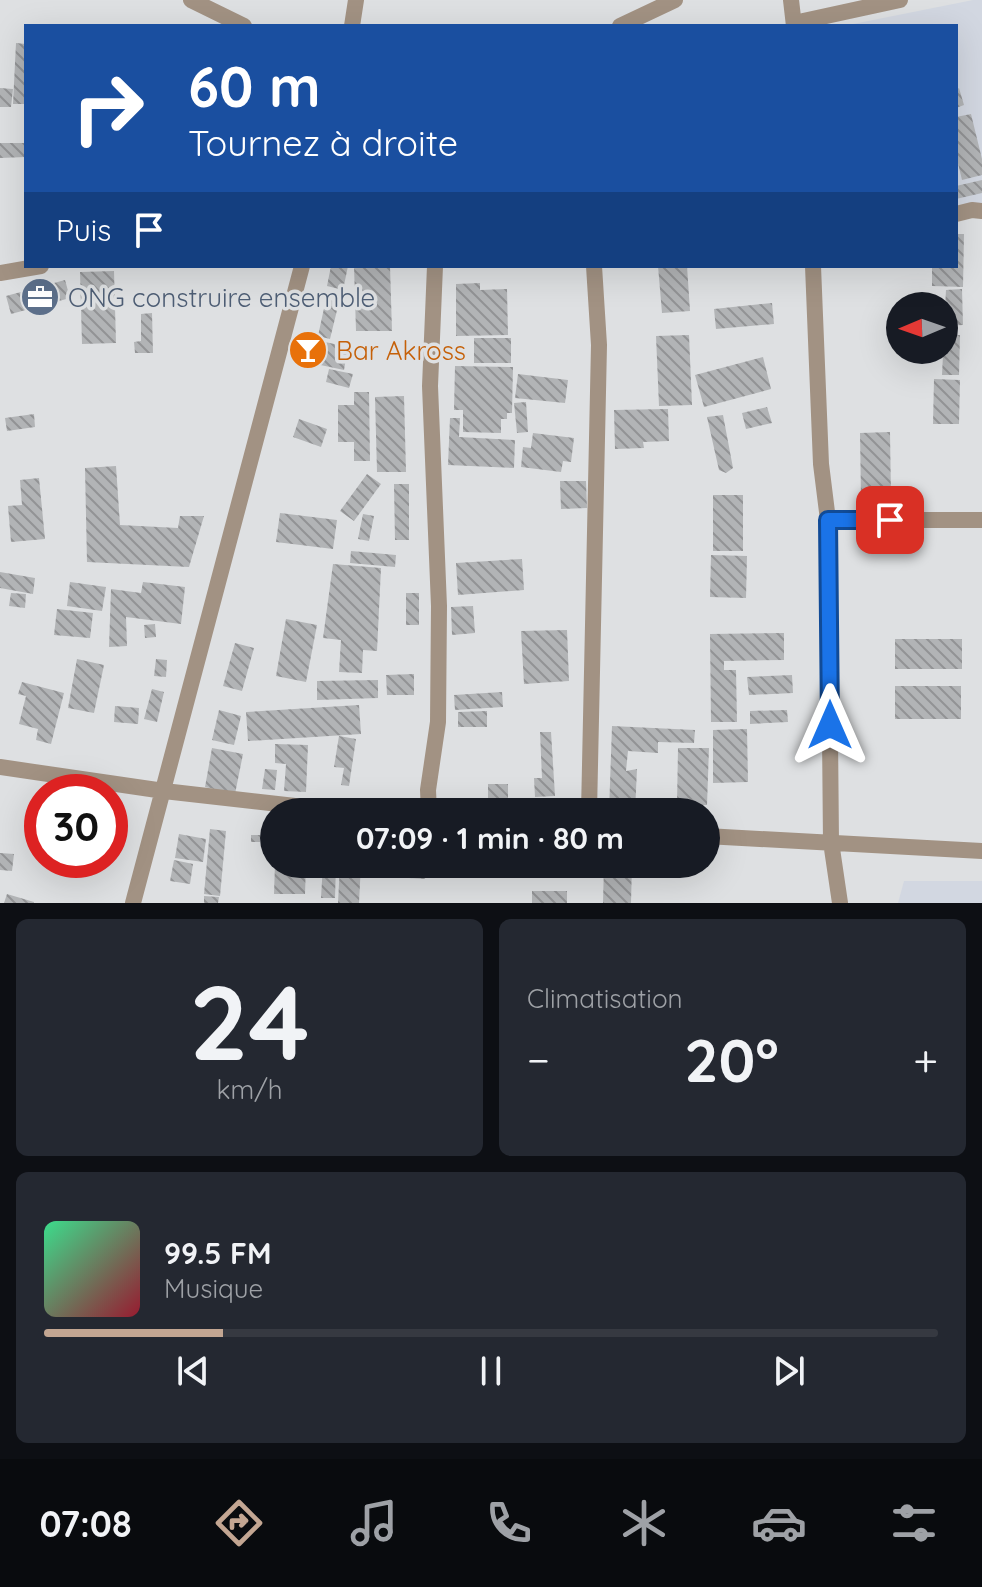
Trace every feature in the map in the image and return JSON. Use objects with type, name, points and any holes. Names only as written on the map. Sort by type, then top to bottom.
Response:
[{"type":"street","points":[[191,0],[240,24]]},
{"type":"street","points":[[352,24],[356,0]]},
{"type":"street","points":[[624,24],[675,0]]},
{"type":"street","points":[[791,0],[794,24],[900,0]]},
{"type":"street","points":[[958,214],[982,211]]},
{"type":"street","points":[[0,273],[29,268]]},
{"type":"street","points":[[133,903],[301,268]]},
{"type":"street","points":[[428,798],[438,722],[439,606],[430,386],[435,268]]},
{"type":"street","points":[[589,798],[599,345],[594,268]]},
{"type":"street","points":[[813,268],[821,464],[828,520],[831,842],[840,903]]},
{"type":"street","points":[[828,520],[982,520]]},
{"type":"street","points":[[0,767],[260,802]]},
{"type":"street","points":[[720,837],[982,851]]},
{"type":"shaded area","points":[[982,0],[982,203],[958,205],[958,24],[853,24]]},
{"type":"shaded area","points":[[904,881],[982,881],[982,903],[898,903]]},
{"type":"building","points":[[16,43],[24,44],[24,104],[13,104]]},
{"type":"building","points":[[0,88],[13,89],[11,107],[0,107]]},
{"type":"building","points":[[958,89],[964,105],[958,107]]},
{"type":"building","points":[[971,114],[982,159],[982,175],[962,180],[958,163],[958,117]]},
{"type":"building","points":[[0,143],[24,143],[24,157],[0,158]]},
{"type":"building","points":[[982,180],[982,193],[958,199],[958,186]]},
{"type":"building","points":[[958,234],[964,234],[963,287],[932,286],[932,268],[958,268]]},
{"type":"building","points":[[331,268],[348,268],[343,290],[327,286]]},
{"type":"building","points":[[354,268],[390,268],[392,331],[356,331]]},
{"type":"building","points":[[658,268],[687,268],[690,311],[662,313]]},
{"type":"building","points":[[114,271],[116,343],[82,344],[80,272]]},
{"type":"building","points":[[65,280],[70,298],[11,314],[6,296]]},
{"type":"building","points":[[480,283],[480,290],[507,289],[508,335],[456,336],[456,284]]},
{"type":"building","points":[[962,289],[963,325],[958,325],[958,292],[946,290]]},
{"type":"building","points":[[326,299],[339,302],[330,339],[318,336]]},
{"type":"building","points":[[772,303],[774,324],[716,329],[714,309]]},
{"type":"building","points":[[152,313],[153,353],[135,353],[134,342],[141,341],[141,314]]},
{"type":"building","points":[[689,335],[692,405],[659,406],[656,336]]},
{"type":"building","points":[[960,335],[959,375],[942,375],[943,364],[958,364]]},
{"type":"building","points":[[474,338],[511,338],[511,363],[474,363]]},
{"type":"building","points":[[316,340],[348,347],[344,370],[311,363]]},
{"type":"building","points":[[763,357],[771,389],[704,407],[695,375]]},
{"type":"building","points":[[455,366],[513,367],[512,413],[507,413],[507,419],[501,419],[501,433],[463,432],[463,410],[454,410]]},
{"type":"building","points":[[329,369],[353,374],[349,388],[326,382]]},
{"type":"building","points":[[518,374],[568,380],[565,403],[515,398]]},
{"type":"building","points":[[934,379],[960,380],[959,424],[933,424]]},
{"type":"building","points":[[354,392],[369,392],[370,461],[354,461],[354,442],[338,442],[338,405],[354,405]]},
{"type":"building","points":[[404,396],[406,472],[377,472],[375,397]]},
{"type":"building","points":[[526,402],[528,432],[517,433],[514,403]]},
{"type":"building","points":[[767,407],[772,423],[746,429],[742,413]]},
{"type":"building","points":[[668,409],[669,441],[643,442],[644,448],[615,449],[614,410]]},
{"type":"building","points":[[34,414],[35,427],[7,431],[5,418]]},
{"type":"building","points":[[723,415],[733,468],[726,473],[719,470],[707,417]]},
{"type":"building","points":[[450,418],[460,418],[459,437],[515,440],[514,468],[448,465]]},
{"type":"building","points":[[299,419],[327,429],[321,447],[293,437]]},
{"type":"building","points":[[890,432],[891,497],[861,498],[860,433]]},
{"type":"building","points":[[533,433],[574,438],[571,462],[563,461],[561,472],[521,467],[523,447],[531,448]]},
{"type":"building","points":[[116,466],[120,525],[178,528],[180,516],[204,516],[189,567],[87,562],[85,468]]},
{"type":"building","points":[[367,474],[381,484],[354,521],[340,511]]},
{"type":"building","points":[[39,478],[45,539],[11,542],[8,506],[22,505],[20,480]]},
{"type":"building","points":[[560,481],[586,481],[587,508],[561,509]]},
{"type":"building","points":[[394,484],[409,484],[409,540],[395,540]]},
{"type":"building","points":[[713,495],[743,495],[743,551],[713,551]]},
{"type":"building","points":[[280,513],[337,520],[333,549],[276,542]]},
{"type":"building","points":[[363,514],[374,516],[369,541],[358,539]]},
{"type":"building","points":[[351,551],[396,555],[395,567],[350,563]]},
{"type":"building","points":[[711,555],[747,556],[746,598],[710,597]]},
{"type":"building","points":[[522,559],[524,590],[458,595],[456,563]]},
{"type":"building","points":[[333,564],[381,568],[377,651],[363,650],[362,673],[339,672],[341,640],[323,638]]},
{"type":"building","points":[[0,572],[35,578],[33,594],[0,588]]},
{"type":"building","points":[[70,582],[106,587],[102,611],[67,606]]},
{"type":"building","points":[[143,582],[185,587],[181,624],[126,617],[127,646],[109,647],[111,589],[141,593]]},
{"type":"building","points":[[11,593],[26,594],[25,608],[9,606]]},
{"type":"building","points":[[406,593],[419,593],[419,625],[406,625]]},
{"type":"building","points":[[473,606],[475,633],[452,635],[451,607]]},
{"type":"building","points":[[57,609],[93,613],[90,638],[54,635]]},
{"type":"building","points":[[286,619],[317,625],[306,682],[276,676]]},
{"type":"building","points":[[155,624],[156,637],[145,638],[144,625]]},
{"type":"building","points":[[567,630],[569,681],[524,684],[521,631]]},
{"type":"building","points":[[784,633],[784,660],[724,661],[724,670],[736,670],[737,722],[711,722],[710,634]]},
{"type":"building","points":[[895,639],[962,639],[962,669],[895,669]]},
{"type":"building","points":[[235,643],[254,648],[242,691],[223,686]]},
{"type":"building","points":[[77,659],[104,665],[94,713],[68,708]]},
{"type":"building","points":[[156,659],[167,660],[166,677],[154,676]]},
{"type":"building","points":[[414,674],[414,695],[387,695],[386,675]]},
{"type":"building","points":[[792,675],[793,693],[749,695],[747,677]]},
{"type":"building","points":[[378,680],[378,698],[317,700],[317,681]]},
{"type":"building","points":[[22,682],[64,693],[51,744],[36,740],[38,729],[19,724],[26,696],[18,694]]},
{"type":"building","points":[[895,686],[961,686],[961,719],[895,719]]},
{"type":"building","points":[[152,689],[164,692],[157,722],[144,719]]},
{"type":"building","points":[[502,692],[503,707],[455,710],[454,695]]},
{"type":"building","points":[[359,705],[361,734],[248,741],[246,712]]},
{"type":"building","points":[[115,706],[139,708],[138,724],[114,722]]},
{"type":"building","points":[[219,710],[241,716],[234,745],[212,740]]},
{"type":"building","points":[[787,710],[788,722],[750,724],[750,711]]},
{"type":"building","points":[[487,711],[487,727],[458,727],[458,712]]},
{"type":"building","points":[[612,726],[695,730],[694,743],[658,742],[658,753],[628,751],[626,771],[637,769],[636,798],[609,798]]},
{"type":"building","points":[[747,729],[748,782],[713,783],[713,730]]},
{"type":"building","points":[[540,732],[551,732],[555,796],[535,797],[534,778],[542,778]]},
{"type":"building","points":[[339,736],[356,739],[349,786],[341,785],[344,768],[334,767]]},
{"type":"building","points":[[275,744],[308,745],[306,792],[284,791],[286,764],[275,763]]},
{"type":"building","points":[[212,748],[243,754],[235,794],[205,787]]},
{"type":"building","points":[[678,748],[709,748],[707,798],[677,798]]},
{"type":"building","points":[[265,769],[277,770],[275,790],[262,789]]},
{"type":"building","points":[[488,784],[508,784],[508,798],[488,798]]},
{"type":"building","points":[[210,829],[226,831],[220,896],[204,894]]},
{"type":"building","points":[[179,834],[206,839],[203,862],[175,858]]},
{"type":"building","points":[[251,835],[260,835],[260,842],[251,842]]},
{"type":"building","points":[[0,853],[14,854],[12,871],[0,870]]},
{"type":"building","points":[[174,860],[193,864],[190,884],[170,881]]},
{"type":"building","points":[[275,878],[306,878],[305,894],[274,894]]},
{"type":"building","points":[[322,878],[336,878],[335,898],[321,898]]},
{"type":"building","points":[[339,878],[360,878],[359,903],[338,903]]},
{"type":"building","points":[[604,878],[632,878],[631,903],[603,903]]},
{"type":"building","points":[[532,891],[567,891],[567,903],[532,903]]},
{"type":"building","points":[[7,894],[34,902],[34,903],[4,903]]},
{"type":"building","points":[[204,896],[219,897],[218,903],[204,903]]},
{"type":"place","name":"ONG construire ensemble","points":[[40,297]]},
{"type":"place","name":"Bar Akross","points":[[308,350]]},
{"type":"route","points":[[830,725],[828,520],[890,520]]}]
